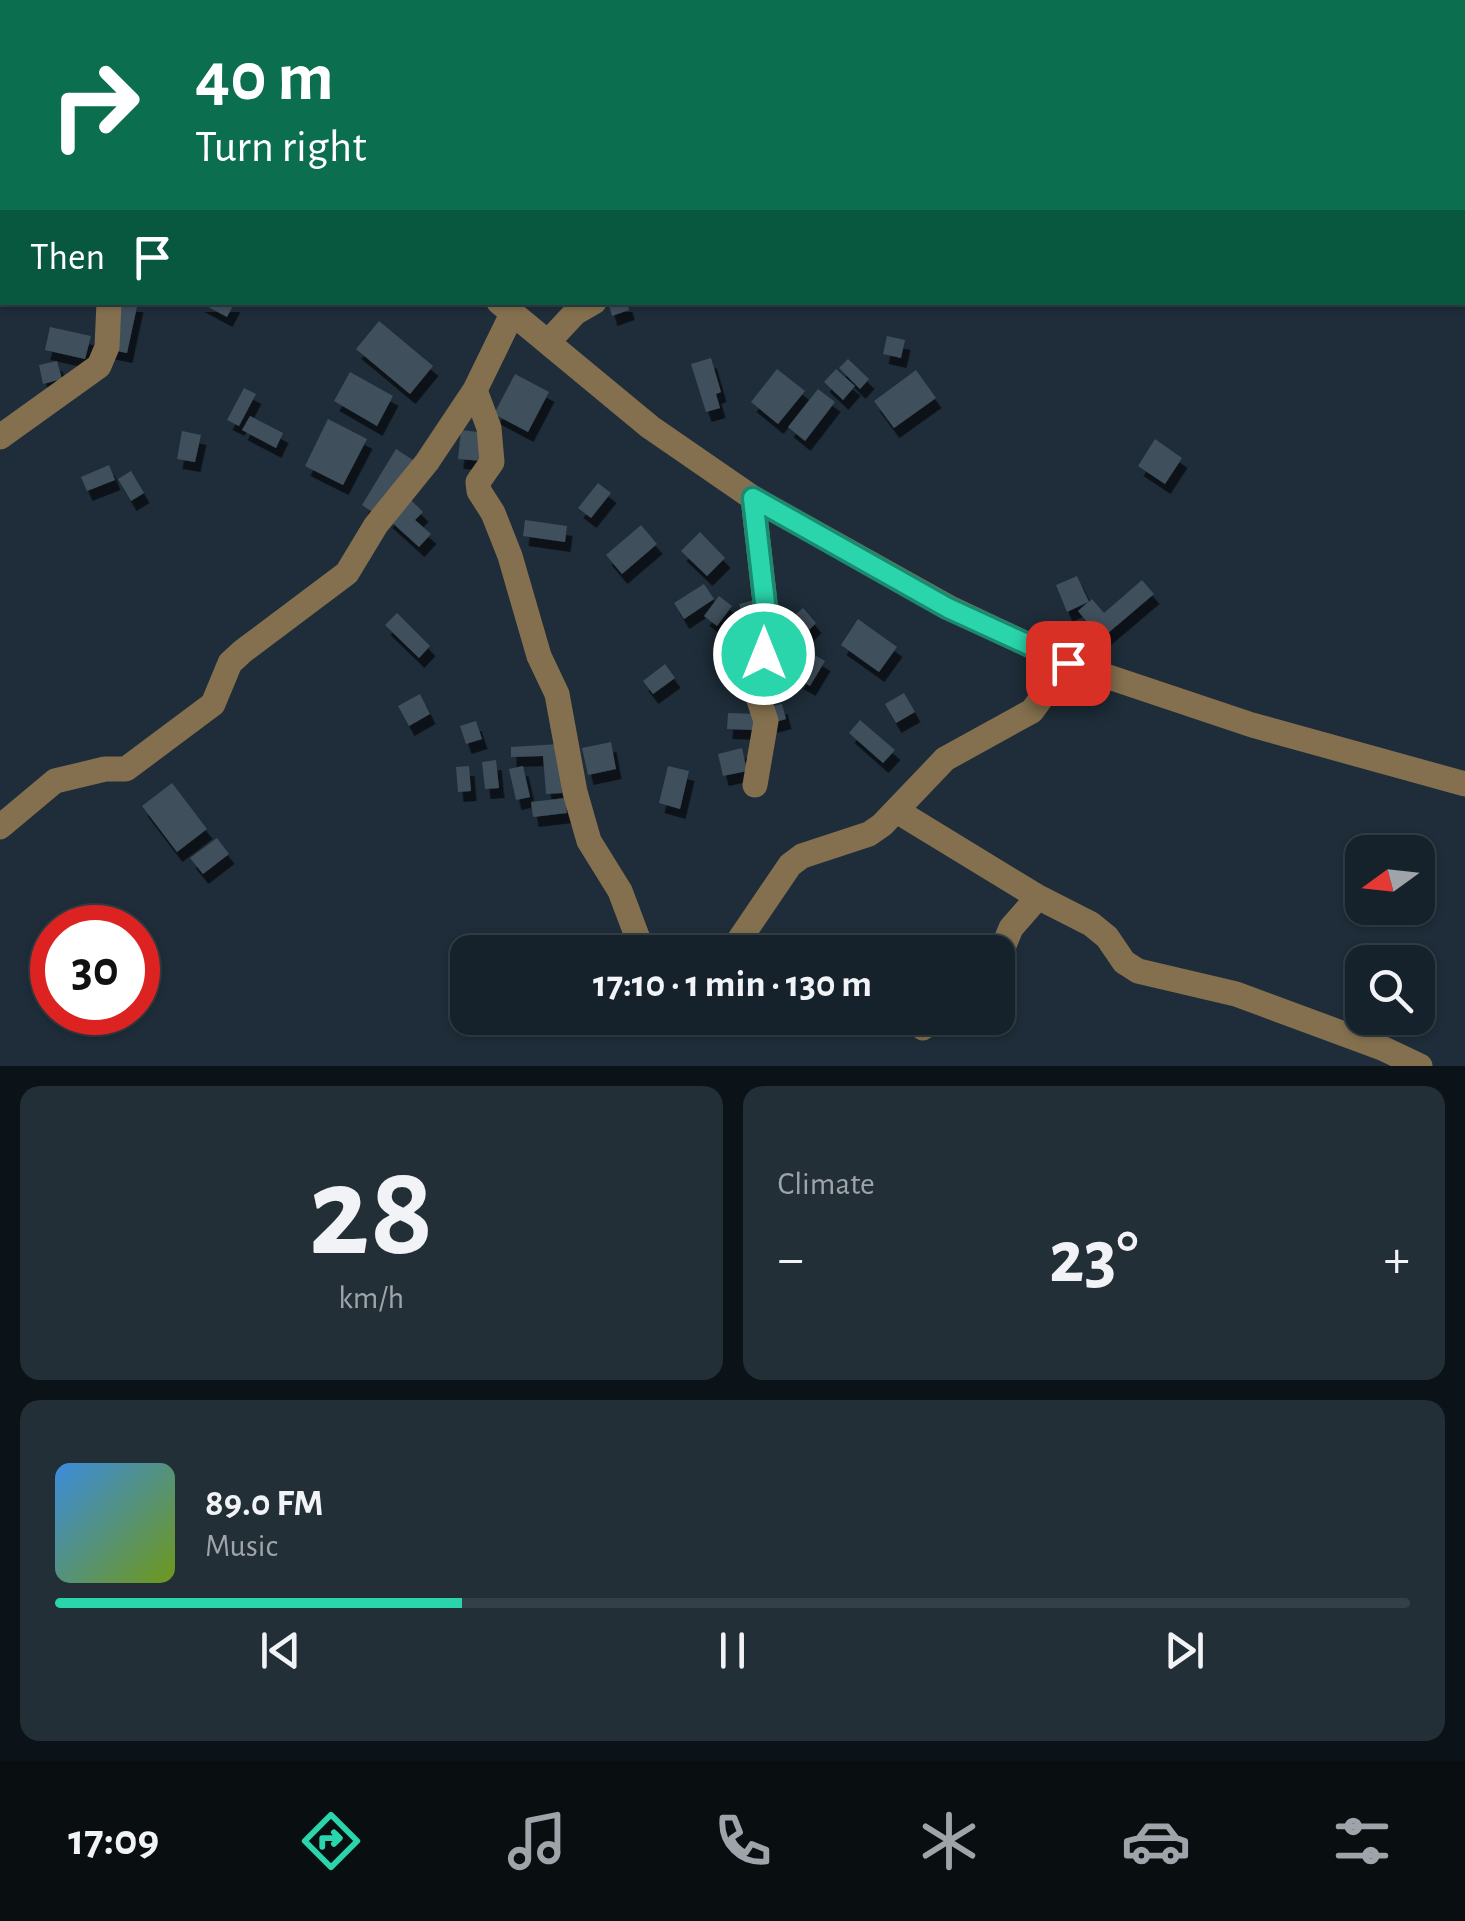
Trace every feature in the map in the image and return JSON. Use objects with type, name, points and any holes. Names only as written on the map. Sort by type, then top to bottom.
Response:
[{"type":"street","points":[[0,437],[99,366],[107,348],[109,305]]},
{"type":"street","points":[[548,342],[575,313],[589,305]]},
{"type":"street","points":[[0,828],[55,781],[126,768],[213,704],[230,663],[347,573],[376,525],[427,462],[475,390],[506,308],[650,427],[753,498],[948,608],[1068,663],[1252,726],[1465,784]]},
{"type":"street","points":[[475,390],[489,428],[492,462],[478,482],[479,491],[510,556],[540,656],[557,694],[590,841],[620,891],[637,935]]},
{"type":"street","points":[[753,498],[766,612],[764,654],[754,682],[766,721],[755,784]]},
{"type":"street","points":[[743,935],[790,865],[802,856],[869,834],[897,811],[945,759],[1032,711],[1068,663]]},
{"type":"street","points":[[897,811],[1038,898],[1091,924],[1107,937],[1124,962],[1138,970],[1236,994],[1420,1066]]},
{"type":"street","points":[[1008,935],[1038,898]]},
{"type":"building","points":[[115,305],[137,305],[127,353],[107,349]]},
{"type":"building","points":[[205,305],[233,305],[227,317]]},
{"type":"building","points":[[609,305],[628,305],[629,310],[612,316]]},
{"type":"building","points":[[379,321],[433,366],[410,394],[356,349]]},
{"type":"building","points":[[50,327],[91,336],[85,359],[45,350]]},
{"type":"building","points":[[887,336],[905,340],[901,358],[883,354]]},
{"type":"building","points":[[711,358],[721,392],[716,394],[720,408],[706,412],[691,364]]},
{"type":"building","points":[[848,359],[869,379],[860,389],[839,368]]},
{"type":"building","points":[[57,361],[62,379],[43,384],[39,365]]},
{"type":"building","points":[[777,369],[805,391],[778,424],[751,402]]},
{"type":"building","points":[[836,369],[855,386],[843,400],[824,382]]},
{"type":"building","points":[[916,370],[936,398],[894,428],[874,401]]},
{"type":"building","points":[[350,372],[393,396],[377,426],[334,401]]},
{"type":"building","points":[[515,374],[549,392],[528,432],[494,414]]},
{"type":"building","points":[[244,388],[256,394],[239,426],[227,420]]},
{"type":"building","points":[[818,389],[835,402],[805,441],[788,427]]},
{"type":"building","points":[[250,416],[283,433],[276,448],[242,430]]},
{"type":"building","points":[[328,419],[367,439],[343,485],[305,466]]},
{"type":"building","points":[[461,430],[486,433],[483,461],[458,459]]},
{"type":"building","points":[[182,431],[201,435],[195,462],[177,459]]},
{"type":"building","points":[[1155,439],[1182,458],[1165,484],[1138,466]]},
{"type":"building","points":[[396,449],[416,462],[381,518],[362,505]]},
{"type":"building","points":[[109,465],[115,480],[87,491],[81,477]]},
{"type":"building","points":[[131,471],[144,493],[131,501],[118,479]]},
{"type":"building","points":[[598,483],[611,493],[591,518],[578,508]]},
{"type":"building","points":[[407,496],[423,512],[415,520],[431,534],[419,547],[387,518]]},
{"type":"building","points":[[525,520],[567,526],[565,542],[523,536]]},
{"type":"building","points":[[641,525],[657,544],[622,574],[606,555]]},
{"type":"building","points":[[700,532],[725,558],[707,576],[681,551]]},
{"type":"building","points":[[1077,576],[1089,602],[1092,599],[1104,613],[1142,580],[1154,594],[1101,639],[1078,611],[1088,602],[1067,612],[1056,585]]},
{"type":"building","points":[[704,584],[714,599],[684,619],[674,603]]},
{"type":"building","points":[[719,596],[732,606],[717,626],[704,616]]},
{"type":"building","points":[[754,600],[759,618],[744,622],[739,604]]},
{"type":"building","points":[[803,608],[816,623],[803,636],[789,620]]},
{"type":"building","points":[[397,613],[430,646],[419,658],[385,625]]},
{"type":"building","points":[[858,619],[897,647],[879,672],[841,645]]},
{"type":"building","points":[[750,639],[760,653],[731,677],[720,662]]},
{"type":"building","points":[[813,654],[825,661],[810,686],[798,679]]},
{"type":"building","points":[[665,664],[675,678],[653,694],[643,681]]},
{"type":"building","points":[[904,693],[915,712],[896,723],[885,704]]},
{"type":"building","points":[[420,694],[430,714],[409,726],[398,706]]},
{"type":"building","points":[[782,704],[786,719],[772,723],[768,707]]},
{"type":"building","points":[[728,713],[756,714],[755,730],[727,729]]},
{"type":"building","points":[[860,720],[895,750],[883,763],[849,733]]},
{"type":"building","points":[[476,721],[482,739],[466,744],[460,726]]},
{"type":"building","points":[[611,742],[616,769],[588,775],[582,748]]},
{"type":"building","points":[[559,744],[562,793],[546,794],[543,756],[511,757],[511,747]]},
{"type":"building","points":[[742,748],[747,771],[723,776],[718,754]]},
{"type":"building","points":[[496,760],[499,788],[485,789],[482,762]]},
{"type":"building","points":[[469,766],[471,791],[458,792],[456,767]]},
{"type":"building","points":[[523,766],[530,797],[516,800],[509,769]]},
{"type":"building","points":[[668,766],[689,771],[680,809],[659,803]]},
{"type":"building","points":[[172,783],[207,829],[177,852],[142,806]]},
{"type":"building","points":[[565,798],[567,813],[533,817],[531,802]]},
{"type":"building","points":[[217,838],[229,854],[203,874],[190,858]]},
{"type":"route","points":[[764,654],[766,612],[753,498],[948,608],[1068,663]]}]
